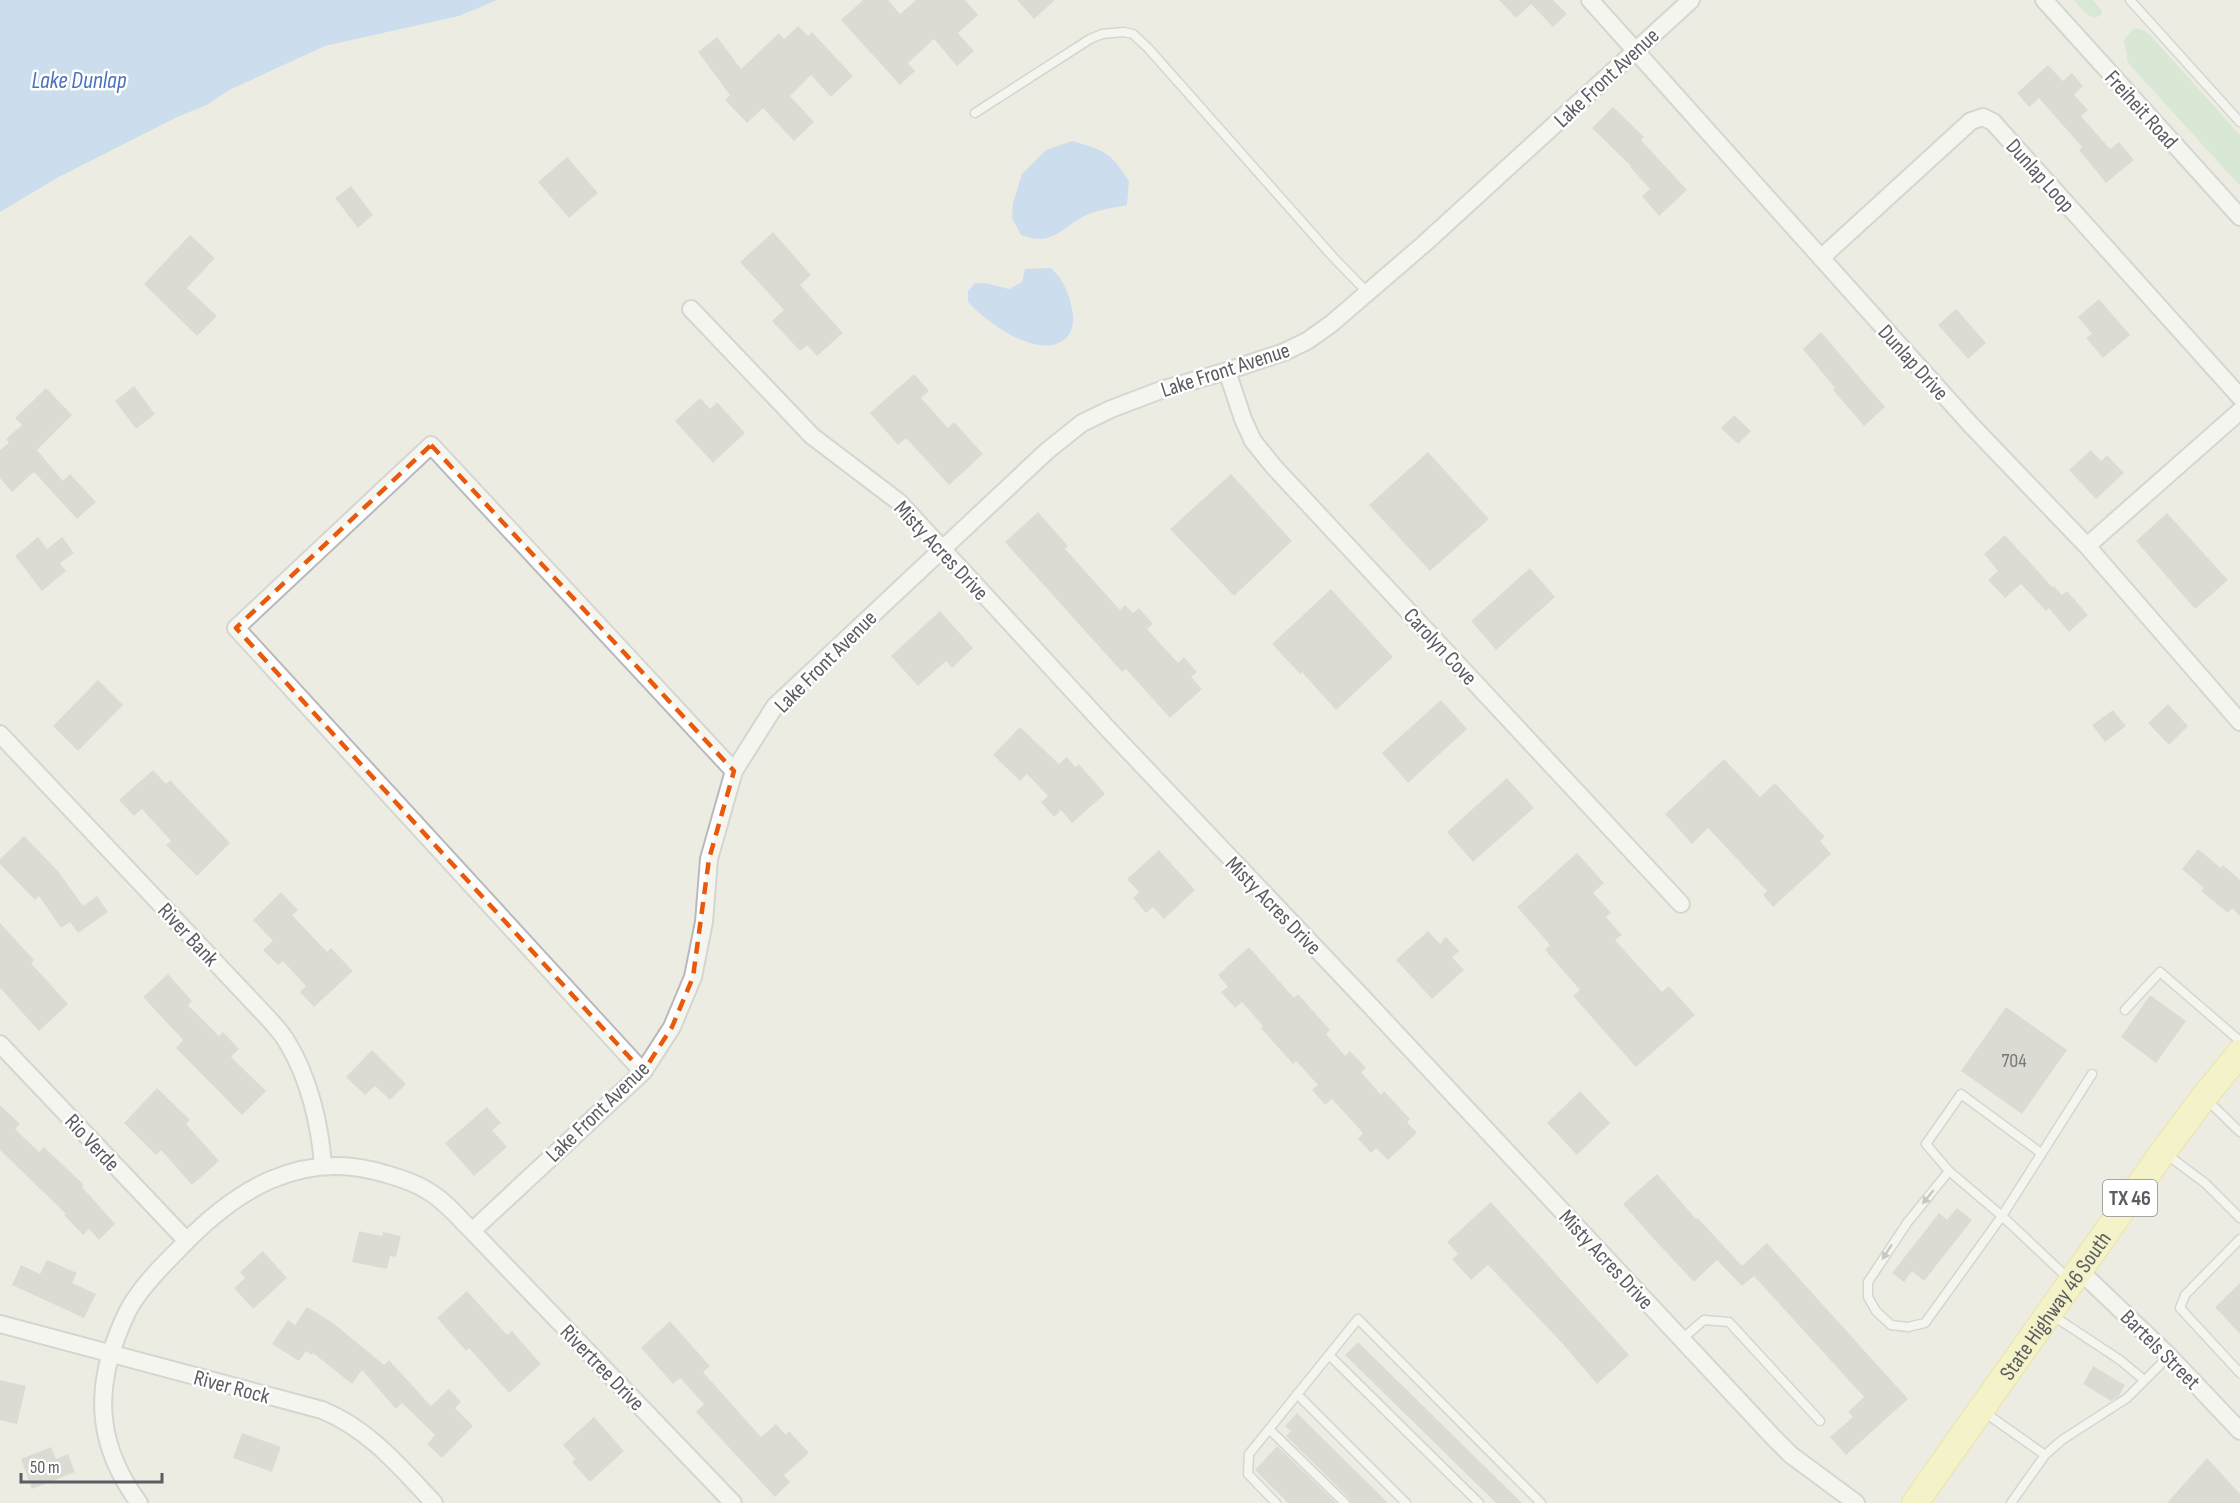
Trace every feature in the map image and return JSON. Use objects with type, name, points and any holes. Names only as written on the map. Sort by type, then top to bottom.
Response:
[{"type":"main road","name":"State Highway 46 South","points":[[1919,1502],[2163,1152],[2204,1096],[2240,1053]]},
{"type":"street","name":"Dunlap Drive","points":[[1590,0],[1971,425],[2087,546],[2240,722]]},
{"type":"street","name":"Lake Front Avenue","points":[[472,1231],[643,1072],[672,1027],[693,977],[704,921],[709,859],[734,771],[775,706],[942,547],[1047,451],[1082,423],[1161,390],[1284,352],[1307,341],[1331,324],[1481,193],[1691,0]]},
{"type":"street","name":"Freiheit Road","points":[[2044,0],[2240,217]]},
{"type":"street","name":"Dunlap Loop","points":[[1821,258],[1971,121],[1983,117],[1989,119],[2240,397]]},
{"type":"street","name":"Misty Acres Drive","points":[[691,309],[812,436],[899,502],[1108,729],[1791,1455],[1856,1503]]},
{"type":"street","name":"Carolyn Cove","points":[[1227,371],[1253,441],[1274,467],[1682,904]]},
{"type":"street","points":[[2087,546],[2240,411]]},
{"type":"street","points":[[643,1072],[236,628],[431,445],[734,771]]},
{"type":"street","name":"River Bank","points":[[0,734],[267,1017],[287,1042],[301,1069],[310,1097],[321,1142],[323,1166]]},
{"type":"street","name":"Rio Verde","points":[[0,1044],[186,1240]]},
{"type":"street","points":[[139,1503],[124,1483],[112,1456],[105,1432],[102,1405],[105,1377],[111,1353],[134,1300],[152,1277],[186,1240],[232,1200],[256,1186],[302,1168],[346,1165],[374,1170],[427,1190],[447,1205],[472,1231]]},
{"type":"street","name":"Rivertree Drive","points":[[472,1231],[733,1503]]},
{"type":"street","name":"Bartels Street","points":[[2075,1276],[2169,1356],[2240,1431]]},
{"type":"street","name":"River Rock","points":[[0,1324],[322,1410],[342,1418],[381,1447],[434,1503]]},
{"type":"lane","points":[[2130,0],[2240,122]]},
{"type":"lane","points":[[975,113],[1090,39],[1112,33],[1133,34],[1367,292]]},
{"type":"lane","points":[[2125,1010],[2160,972],[2240,1041]]},
{"type":"lane","points":[[1949,1171],[1907,1223],[1868,1282],[1868,1297],[1876,1311],[1891,1325],[1908,1327],[1925,1323],[2002,1216],[2092,1074]]},
{"type":"lane","points":[[2041,1153],[1961,1094],[1926,1144],[1949,1171],[2075,1276]]},
{"type":"lane","points":[[2204,1096],[2240,1132]]},
{"type":"lane","points":[[2163,1152],[2205,1183],[2240,1218]]},
{"type":"lane","points":[[2240,1239],[2185,1295],[2180,1308],[2240,1373]]},
{"type":"lane","points":[[2049,1313],[2121,1360],[2144,1380]]},
{"type":"lane","points":[[1276,1503],[1248,1474],[1250,1454],[1358,1319],[1540,1503]]},
{"type":"lane","points":[[1682,1339],[1704,1320],[1729,1322],[1820,1421]]},
{"type":"lane","points":[[1329,1355],[1479,1503]]},
{"type":"lane","points":[[2011,1503],[2045,1455],[2062,1440],[2127,1398],[2169,1356]]},
{"type":"lane","points":[[1297,1394],[1407,1503]]},
{"type":"lane","points":[[1982,1410],[2045,1455]]},
{"type":"lane","points":[[1269,1429],[1345,1503]]},
{"type":"highlighted area","points":[[431,445],[734,771],[709,859],[693,977],[672,1027],[643,1072],[236,628]]},
{"type":"green space","points":[[2074,0],[2093,0],[2102,11],[2101,15],[2095,18],[2086,14]]},
{"type":"green space","points":[[2134,28],[2143,30],[2151,36],[2240,135],[2240,186],[2128,63],[2124,40]]},
{"type":"water","name":"Lake Dunlap","points":[[0,0],[497,0],[459,16],[325,46],[229,90],[207,105],[177,117],[57,178],[0,212]]},
{"type":"water","points":[[1072,141],[1100,150],[1111,158],[1129,181],[1127,205],[1089,214],[1050,237],[1042,239],[1021,235],[1012,218],[1013,203],[1022,174],[1046,150]]},
{"type":"water","points":[[1051,268],[1065,287],[1073,317],[1072,329],[1068,336],[1054,345],[1041,345],[1014,336],[987,319],[968,302],[968,291],[975,283],[1009,289],[1022,282],[1025,269]]},
{"type":"building","points":[[863,0],[888,0],[900,14],[916,0],[965,0],[978,15],[958,33],[974,51],[957,66],[934,39],[908,63],[915,71],[900,85],[841,20]]},
{"type":"building","points":[[1017,0],[1055,0],[1034,19]]},
{"type":"building","points":[[1499,0],[1553,0],[1567,14],[1553,27],[1531,4],[1516,18]]},
{"type":"building","points":[[798,26],[808,36],[812,32],[853,76],[831,97],[811,75],[790,96],[814,122],[794,141],[763,108],[747,123],[725,100],[730,95],[698,52],[717,37],[741,69],[779,33],[784,39]]},
{"type":"building","points":[[2048,65],[2063,81],[2072,73],[2083,86],[2074,95],[2088,110],[2081,116],[2110,149],[2119,142],[2134,160],[2106,183],[2079,150],[2082,147],[2039,98],[2029,107],[2017,93]]},
{"type":"building","points":[[1613,107],[1644,137],[1641,140],[1687,190],[1659,216],[1642,196],[1650,189],[1631,166],[1592,128]]},
{"type":"building","points":[[567,157],[598,193],[569,218],[538,182]]},
{"type":"building","points":[[351,186],[373,215],[358,228],[335,198]]},
{"type":"building","points":[[773,232],[811,275],[800,285],[843,333],[817,356],[807,345],[800,351],[772,321],[784,310],[740,262]]},
{"type":"building","points":[[190,235],[215,258],[187,288],[217,316],[197,336],[144,284]]},
{"type":"building","points":[[2099,299],[2130,335],[2103,358],[2086,338],[2092,334],[2078,317]]},
{"type":"building","points":[[1956,309],[1986,343],[1968,359],[1938,325]]},
{"type":"building","points":[[1821,332],[1885,407],[1864,426],[1833,390],[1835,388],[1803,349]]},
{"type":"building","points":[[914,374],[929,391],[921,398],[948,428],[954,422],[983,454],[949,485],[906,438],[898,445],[870,413]]},
{"type":"building","points":[[134,386],[155,414],[136,429],[115,401]]},
{"type":"building","points":[[46,388],[72,415],[37,450],[63,481],[70,474],[96,502],[77,519],[34,472],[12,492],[0,478],[0,450],[9,443],[6,439],[22,425],[15,418]]},
{"type":"building","points":[[700,398],[710,409],[717,402],[745,433],[713,463],[675,421]]},
{"type":"building","points":[[1734,415],[1751,431],[1738,444],[1721,428]]},
{"type":"building","points":[[2091,450],[2101,461],[2107,455],[2124,473],[2096,499],[2069,470]]},
{"type":"building","points":[[1428,452],[1489,519],[1430,571],[1369,505]]},
{"type":"building","points":[[1231,474],[1292,541],[1234,596],[1170,529]]},
{"type":"building","points":[[1038,512],[1068,546],[1065,549],[1120,610],[1125,605],[1133,613],[1139,608],[1153,624],[1147,629],[1178,663],[1184,657],[1197,672],[1191,677],[1202,689],[1170,718],[1126,669],[1122,672],[1005,542]]},
{"type":"building","points":[[2167,513],[2228,580],[2195,609],[2136,541]]},
{"type":"building","points":[[2005,535],[2052,587],[2054,586],[2062,595],[2067,591],[2088,615],[2069,632],[2049,608],[2046,611],[2021,584],[2005,598],[1988,580],[1998,571],[1984,554]]},
{"type":"building","points":[[38,537],[47,549],[62,537],[74,553],[60,563],[66,571],[42,591],[15,556]]},
{"type":"building","points":[[1530,568],[1555,597],[1496,650],[1471,621]]},
{"type":"building","points":[[1331,589],[1393,657],[1336,710],[1302,672],[1300,674],[1272,644]]},
{"type":"building","points":[[940,611],[973,648],[952,668],[946,661],[918,686],[891,656]]},
{"type":"building","points":[[98,680],[123,705],[78,751],[53,726]]},
{"type":"building","points":[[1441,700],[1467,729],[1408,783],[1382,753]]},
{"type":"building","points":[[2168,704],[2188,726],[2169,745],[2148,723]]},
{"type":"building","points":[[2113,710],[2126,726],[2105,742],[2092,725]]},
{"type":"building","points":[[1020,727],[1059,764],[1067,757],[1075,767],[1079,764],[1105,794],[1072,823],[1061,810],[1054,817],[1041,802],[1048,796],[1027,774],[1020,781],[993,755]]},
{"type":"building","points":[[1724,759],[1760,797],[1775,783],[1825,837],[1820,841],[1831,854],[1773,907],[1763,895],[1767,891],[1708,828],[1692,844],[1665,814]]},
{"type":"building","points":[[153,770],[166,784],[170,780],[230,843],[197,876],[166,845],[171,841],[142,809],[134,816],[119,800]]},
{"type":"building","points":[[1507,778],[1534,808],[1473,862],[1447,832]]},
{"type":"building","points":[[24,836],[58,871],[83,906],[97,896],[108,912],[78,933],[70,922],[61,928],[39,896],[35,900],[0,864],[0,859]]},
{"type":"building","points":[[2198,849],[2221,868],[2223,865],[2240,880],[2240,916],[2232,908],[2228,913],[2201,891],[2204,888],[2182,869]]},
{"type":"building","points":[[1159,850],[1195,890],[1164,919],[1153,907],[1146,913],[1133,898],[1139,892],[1127,879]]},
{"type":"building","points":[[1577,853],[1604,883],[1593,893],[1611,913],[1606,917],[1622,935],[1615,940],[1662,992],[1669,986],[1695,1015],[1636,1067],[1573,996],[1580,990],[1545,950],[1550,945],[1517,907]]},
{"type":"building","points":[[281,892],[298,910],[292,915],[327,952],[331,948],[353,971],[314,1007],[300,992],[306,986],[283,961],[278,965],[263,950],[273,941],[253,920]]},
{"type":"building","points":[[0,923],[34,960],[31,963],[68,1004],[39,1031],[0,988]]},
{"type":"building","points":[[1428,931],[1440,944],[1446,937],[1459,951],[1452,957],[1464,970],[1432,999],[1396,960]]},
{"type":"building","points":[[1249,947],[1294,998],[1298,994],[1330,1030],[1326,1034],[1345,1056],[1350,1051],[1366,1068],[1361,1072],[1381,1095],[1384,1091],[1410,1119],[1407,1122],[1417,1133],[1388,1160],[1376,1148],[1371,1153],[1358,1139],[1363,1133],[1332,1099],[1325,1105],[1312,1090],[1318,1085],[1296,1061],[1293,1064],[1261,1028],[1263,1026],[1242,1002],[1235,1008],[1221,992],[1228,987],[1218,975]]},
{"type":"building","points":[[168,974],[192,1001],[188,1005],[219,1036],[223,1032],[239,1049],[231,1057],[266,1091],[242,1115],[176,1048],[183,1040],[143,997]]},
{"type":"building","points":[[2150,995],[2186,1021],[2156,1063],[2121,1037]]},
{"type":"building","points":[[2006,1007],[2067,1050],[2022,1114],[1961,1071]]},
{"type":"building","points":[[372,1050],[406,1084],[390,1100],[375,1086],[365,1095],[346,1077]]},
{"type":"building","points":[[157,1088],[190,1120],[186,1124],[219,1161],[192,1185],[161,1150],[156,1155],[124,1123]]},
{"type":"building","points":[[1580,1091],[1610,1123],[1577,1155],[1547,1123]]},
{"type":"building","points":[[0,1105],[20,1124],[15,1129],[39,1152],[44,1147],[84,1185],[82,1187],[115,1224],[99,1240],[89,1229],[83,1235],[64,1215],[66,1214],[0,1150]]},
{"type":"building","points":[[487,1107],[501,1123],[492,1130],[507,1147],[474,1176],[445,1143]]},
{"type":"building","points":[[1657,1174],[1696,1219],[1698,1218],[1742,1266],[1767,1243],[1908,1399],[1846,1455],[1830,1437],[1853,1417],[1848,1412],[1864,1397],[1754,1276],[1742,1286],[1717,1260],[1694,1282],[1652,1237],[1623,1204]]},
{"type":"building","points":[[1491,1202],[1629,1355],[1597,1384],[1562,1343],[1488,1265],[1471,1280],[1452,1259],[1458,1254],[1447,1242]]},
{"type":"building","points":[[1957,1208],[1972,1220],[1924,1281],[1912,1271],[1904,1282],[1892,1273],[1939,1213],[1947,1220]]},
{"type":"building","points":[[359,1231],[382,1236],[383,1232],[401,1236],[396,1257],[390,1256],[387,1269],[352,1262]]},
{"type":"building","points":[[263,1251],[287,1278],[253,1309],[234,1288],[245,1278],[240,1272]]},
{"type":"building","points":[[47,1260],[77,1273],[72,1283],[96,1294],[84,1318],[12,1285],[21,1265],[40,1274]]},
{"type":"building","points":[[2240,1283],[2240,1334],[2215,1307]]},
{"type":"building","points":[[467,1291],[507,1335],[512,1331],[541,1364],[509,1393],[469,1348],[466,1351],[437,1318]]},
{"type":"building","points":[[307,1307],[333,1323],[384,1365],[389,1360],[431,1406],[449,1389],[461,1402],[455,1408],[473,1426],[442,1458],[427,1444],[435,1435],[402,1403],[396,1409],[362,1370],[352,1384],[313,1353],[312,1355],[306,1351],[299,1361],[272,1344],[288,1320],[295,1325]]},
{"type":"building","points":[[670,1321],[710,1366],[703,1372],[761,1437],[776,1424],[786,1435],[789,1431],[809,1453],[784,1475],[790,1482],[775,1497],[696,1412],[704,1404],[680,1378],[673,1384],[641,1348]]},
{"type":"building","points":[[1358,1342],[1522,1503],[1496,1503],[1345,1355]]},
{"type":"building","points":[[2093,1366],[2125,1385],[2119,1396],[2111,1401],[2083,1384]]},
{"type":"building","points":[[0,1380],[26,1386],[17,1424],[0,1420]]},
{"type":"building","points":[[1297,1413],[1388,1503],[1351,1503],[1349,1498],[1286,1436],[1291,1431],[1285,1426]]},
{"type":"building","points":[[594,1417],[624,1451],[590,1482],[572,1462],[575,1459],[563,1445]]},
{"type":"building","points":[[242,1433],[281,1447],[272,1472],[233,1458]]},
{"type":"building","points":[[1277,1446],[1336,1503],[1288,1503],[1255,1470]]},
{"type":"building","points":[[51,1447],[56,1459],[68,1454],[75,1472],[32,1489],[21,1459]]},
{"type":"building","points":[[2207,1458],[2240,1494],[2240,1503],[2167,1503]]}]
